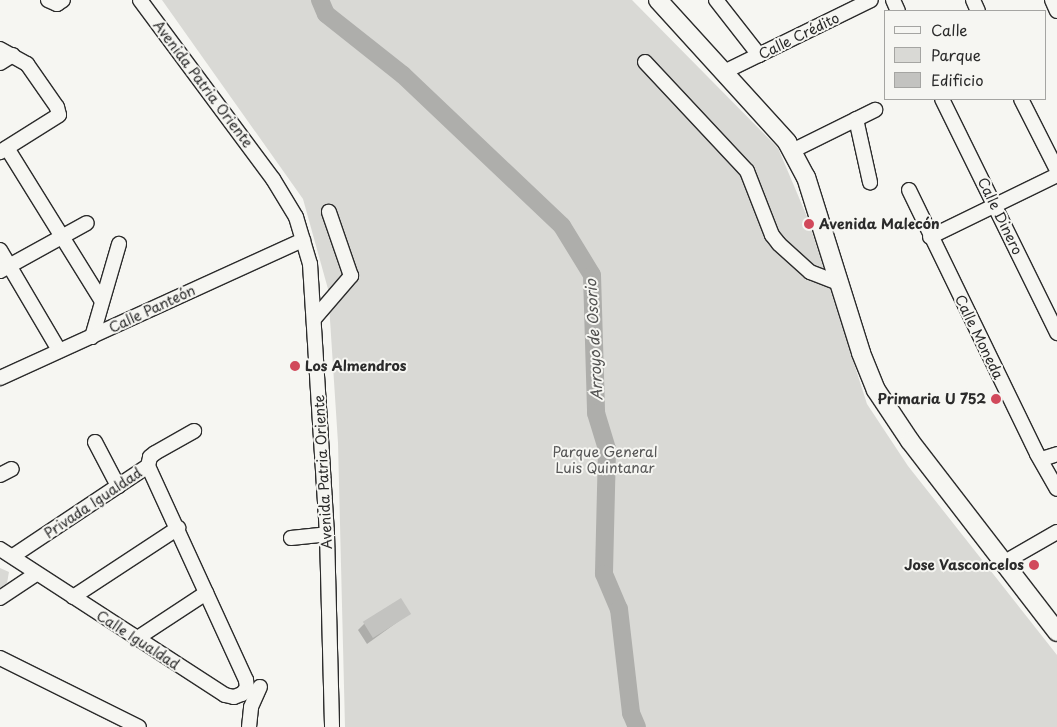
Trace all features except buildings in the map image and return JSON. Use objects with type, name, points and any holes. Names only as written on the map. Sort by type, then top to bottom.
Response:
[{"type":"main road","points":[[658,0],[726,71],[792,151],[806,177],[839,283],[876,390],[910,442],[1003,563],[1055,625]]},
{"type":"street","name":"Avenida Patria Oriente","points":[[140,0],[274,179],[296,217],[310,264],[327,534],[332,727]]},
{"type":"street","points":[[716,0],[759,55]]},
{"type":"street","name":"Calle Crédito","points":[[726,71],[871,0]]},
{"type":"street","points":[[1052,0],[1057,11]]},
{"type":"street","points":[[0,49],[27,64],[57,107],[58,115],[3,150],[102,301]]},
{"type":"street","points":[[0,64],[13,55]]},
{"type":"street","points":[[645,62],[747,171],[772,235],[779,244],[810,272],[839,283]]},
{"type":"street","name":"Calle Dinero","points":[[942,100],[1057,334]]},
{"type":"street","points":[[1022,100],[1057,170]]},
{"type":"street","points":[[792,151],[875,110]]},
{"type":"street","points":[[856,119],[870,182]]},
{"type":"street","points":[[930,237],[1057,175]]},
{"type":"street","name":"Calle Moneda","points":[[909,190],[930,237],[1057,489]]},
{"type":"street","points":[[314,319],[351,276],[329,212]]},
{"type":"street","points":[[4,269],[87,223]]},
{"type":"street","name":"Calle Panteón","points":[[0,378],[303,240]]},
{"type":"street","points":[[92,337],[119,244]]},
{"type":"street","points":[[0,250],[4,269],[59,350]]},
{"type":"street","name":"Privada Igualdad","points":[[13,556],[148,466],[150,457],[194,431]]},
{"type":"street","points":[[95,442],[118,486]]},
{"type":"street","points":[[1042,459],[1057,454]]},
{"type":"street","points":[[136,639],[206,593],[178,528],[148,466]]},
{"type":"street","points":[[73,598],[178,528]]},
{"type":"street","points":[[1003,563],[1057,532]]},
{"type":"street","points":[[291,538],[327,534]]},
{"type":"street","name":"Calle Igualdad","points":[[0,549],[136,639],[225,695],[234,698],[242,694],[247,688],[246,680],[206,593]]},
{"type":"street","points":[[0,598],[36,574]]},
{"type":"street","points":[[0,658],[139,727]]},
{"type":"street","points":[[249,727],[251,707],[260,687]]},
{"type":"green space","name":"Parque General Luis Quintanar","points":[[162,0],[632,0],[778,148],[808,219],[867,404],[908,466],[1057,655],[1057,727],[345,727],[338,443],[328,289],[303,199]]},
{"type":"green space","points":[[0,568],[9,572],[7,583],[0,588]]},
{"type":"waterway","name":"Arroyo de Osorio","points":[[320,0],[326,14],[403,75],[562,226],[592,275],[596,413],[607,449],[604,574],[619,609],[631,713],[637,727]]},
{"type":"place","name":"Avenida Malecón","points":[[809,224]]},
{"type":"place","name":"Los Almendros","points":[[295,366]]},
{"type":"place","name":"Primaria U 752","points":[[996,399]]},
{"type":"place","name":"Jose Vasconcelos","points":[[1034,565]]}]
